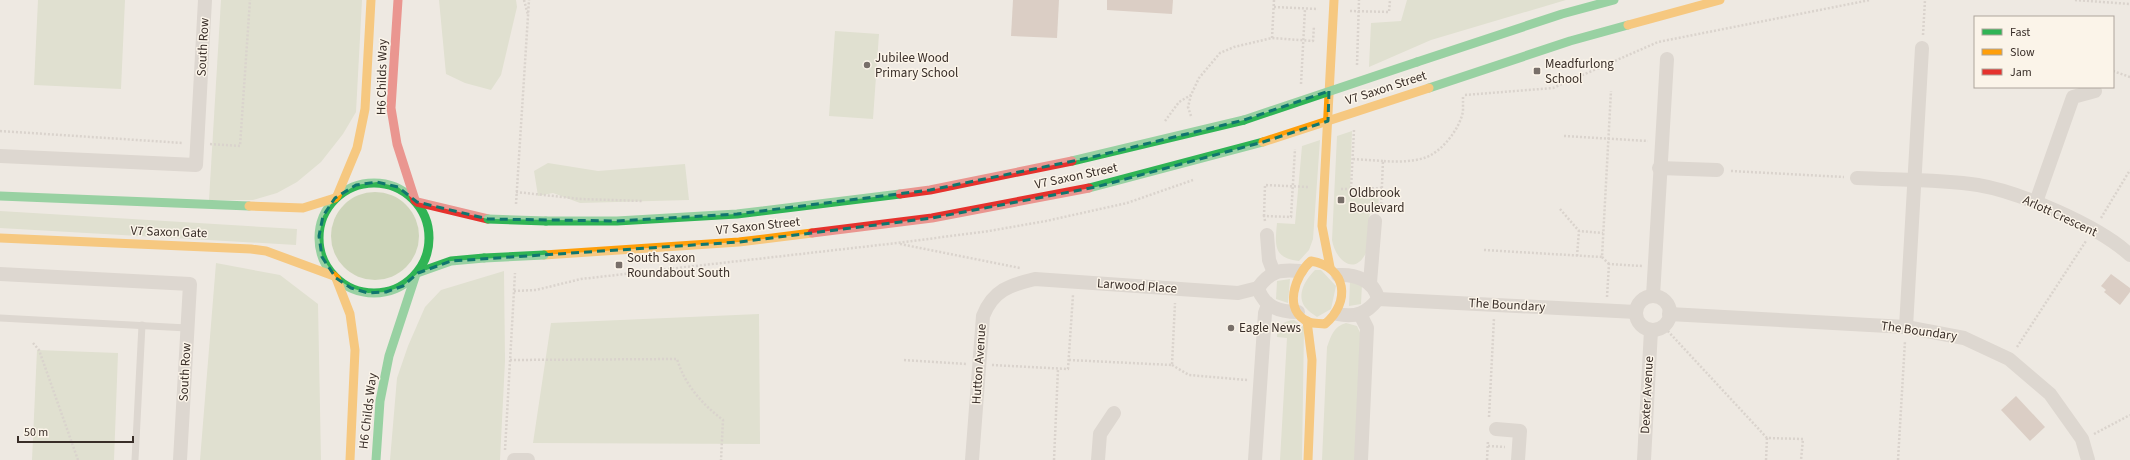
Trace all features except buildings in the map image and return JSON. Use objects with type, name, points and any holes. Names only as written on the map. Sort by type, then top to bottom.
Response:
[{"type":"street","name":"South Row","points":[[0,156],[196,165],[205,0]]},
{"type":"street","name":"H6 Childs Way","points":[[336,197],[357,148],[365,109],[371,0]]},
{"type":"street","name":"H6 Childs Way","points":[[398,0],[391,108],[397,144],[416,201]]},
{"type":"street","points":[[1308,460],[1312,360],[1302,317],[1294,298],[1294,287],[1300,271],[1313,254],[1322,226],[1334,0]]},
{"type":"street","name":"V7 Saxon Street","points":[[416,201],[488,219],[546,222],[617,221],[737,214],[930,190],[1088,158],[1244,120],[1562,14],[1614,0]]},
{"type":"street","name":"V7 Saxon Street","points":[[417,274],[451,261],[739,242],[932,218],[1096,187],[1263,142],[1570,41],[1720,0]]},
{"type":"street","points":[[1906,327],[1913,180],[1922,48]]},
{"type":"street","points":[[1653,296],[1659,168],[1667,59]]},
{"type":"street","points":[[2036,202],[2073,97],[2095,91]]},
{"type":"street","points":[[1659,168],[1717,170]]},
{"type":"street","name":"Arlott Crescent","points":[[1856,178],[1913,180],[1979,185],[2036,202],[2094,230],[2130,255]]},
{"type":"street","points":[[0,196],[303,208],[336,197],[356,185],[377,182],[398,187],[416,201],[426,219],[430,238],[427,256],[417,274],[403,286],[386,292],[374,293],[351,288],[335,277],[322,257],[319,236],[323,216],[336,197]]},
{"type":"street","points":[[1370,282],[1375,221]]},
{"type":"street","points":[[1312,360],[1322,331],[1337,314],[1342,302],[1341,287],[1334,271],[1322,226]]},
{"type":"street","points":[[1267,235],[1269,260],[1274,273]]},
{"type":"street","name":"V7 Saxon Gate","points":[[0,238],[251,249],[266,251],[335,277]]},
{"type":"street","points":[[1313,254],[1334,271],[1349,274],[1370,282],[1376,290],[1378,299],[1370,310],[1360,314],[1346,316],[1337,314]]},
{"type":"street","points":[[1300,271],[1288,270],[1274,273],[1266,277],[1258,288],[1262,298],[1268,305],[1302,317],[1322,331]]},
{"type":"street","name":"South Row","points":[[0,274],[190,284],[180,460]]},
{"type":"street","name":"H6 Childs Way","points":[[376,460],[380,401],[389,356],[417,274]]},
{"type":"street","name":"H6 Childs Way","points":[[335,277],[350,314],[356,350],[350,460]]},
{"type":"street","name":"Larwood Place","points":[[1015,284],[1035,279],[1238,293],[1258,288]]},
{"type":"street","name":"Hutton Avenue","points":[[972,460],[983,316],[988,302],[997,293],[1015,284]]},
{"type":"street","points":[[1653,296],[1658,297],[1666,304],[1661,323],[1646,329],[1638,322],[1636,312],[1643,300],[1653,296]]},
{"type":"street","name":"The Boundary","points":[[1378,299],[1495,303],[1636,312]]},
{"type":"street","points":[[1255,460],[1265,313],[1268,305]]},
{"type":"street","points":[[1360,314],[1367,328],[1361,460]]},
{"type":"street","name":"The Boundary","points":[[1661,323],[1906,327],[1964,338],[2009,359],[2050,394],[2082,440],[2088,460]]},
{"type":"street","name":"Dexter Avenue","points":[[1644,460],[1661,323]]},
{"type":"street","points":[[1098,460],[1100,434],[1114,413]]},
{"type":"street","points":[[1491,428],[1520,431],[1518,460]]},
{"type":"lane","points":[[0,318],[187,328]]},
{"type":"lane","points":[[134,460],[142,325]]},
{"type":"path","points":[[0,131],[240,146],[250,0]]},
{"type":"path","points":[[524,0],[528,17]]},
{"type":"path","points":[[516,207],[529,0]]},
{"type":"path","points":[[1272,38],[1274,0]]},
{"type":"path","points":[[1356,69],[1359,0]]},
{"type":"path","points":[[1456,96],[1553,88],[1658,42],[1870,0]]},
{"type":"path","points":[[1922,48],[1925,0]]},
{"type":"path","points":[[2075,0],[2130,4]]},
{"type":"path","points":[[1305,9],[1305,41]]},
{"type":"path","points":[[1315,15],[1316,9]]},
{"type":"path","points":[[1191,116],[1188,107],[1190,96],[1199,78],[1220,53],[1234,47],[1272,38],[1313,41],[1314,22]]},
{"type":"path","points":[[2114,71],[2130,77]]},
{"type":"path","points":[[1602,257],[1611,91]]},
{"type":"path","points":[[1158,124],[1165,122],[1179,102],[1190,96]]},
{"type":"path","points":[[1353,159],[1399,162],[1425,158],[1441,148],[1457,126],[1462,112],[1463,96]]},
{"type":"path","points":[[1354,133],[1351,190],[1382,188]]},
{"type":"path","points":[[1564,136],[1661,142]]},
{"type":"path","points":[[1264,216],[1291,217],[1295,151]]},
{"type":"path","points":[[1375,221],[1380,221],[1383,161]]},
{"type":"path","points":[[1717,170],[1856,178]]},
{"type":"path","points":[[2009,359],[2094,230],[2130,170]]},
{"type":"path","points":[[1267,235],[1264,216],[1265,185],[1293,186]]},
{"type":"path","points":[[516,192],[581,199],[632,200],[646,202]]},
{"type":"path","points":[[1560,209],[1579,231],[1603,233]]},
{"type":"path","points":[[1577,256],[1579,231]]},
{"type":"path","points":[[897,243],[1018,266],[1035,279]]},
{"type":"path","points":[[1484,250],[1602,257],[1609,264],[1654,267]]},
{"type":"path","points":[[1606,311],[1609,264]]},
{"type":"path","points":[[515,268],[510,360],[515,458]]},
{"type":"path","points":[[904,360],[1068,370],[1074,282]]},
{"type":"path","points":[[1172,365],[1176,289]]},
{"type":"path","points":[[1487,460],[1491,428],[1495,303]]},
{"type":"path","points":[[1661,323],[1768,438],[1803,439],[1801,460]]},
{"type":"path","points":[[1898,460],[1906,327]]},
{"type":"path","points":[[33,344],[39,350],[78,460]]},
{"type":"path","points":[[510,360],[676,359],[685,378],[701,401],[723,420],[721,460]]},
{"type":"path","points":[[1069,360],[1172,365],[1189,375],[1260,381]]},
{"type":"path","points":[[1054,460],[1058,369]]},
{"type":"path","points":[[2082,440],[2130,415]]},
{"type":"path","points":[[1766,460],[1768,438]]},
{"type":"highlighted area","points":[[1329,91],[1328,121],[1263,142],[1096,187],[932,218],[739,242],[451,261],[418,273],[403,286],[386,292],[368,293],[351,288],[336,278],[322,257],[319,236],[323,216],[335,198],[356,185],[377,182],[398,187],[417,202],[488,219],[617,221],[737,214],[930,190],[1088,158],[1244,120]]},
{"type":"green space","points":[[38,0],[125,0],[121,89],[34,85]]},
{"type":"green space","points":[[221,0],[362,0],[356,112],[343,134],[321,162],[297,182],[277,193],[253,200],[209,200]]},
{"type":"green space","points":[[439,0],[516,0],[517,7],[501,75],[491,90],[465,83],[446,74]]},
{"type":"green space","points":[[1407,0],[1566,0],[1431,40],[1369,67],[1371,23],[1401,21]]},
{"type":"green space","points":[[835,31],[879,34],[873,119],[829,116]]},
{"type":"green space","points":[[1352,131],[1350,191],[1379,192],[1378,212],[1370,211],[1366,253],[1356,264],[1346,263],[1341,259],[1332,240],[1337,136]]},
{"type":"green space","points":[[1320,140],[1313,239],[1309,250],[1299,261],[1284,257],[1280,253],[1276,244],[1277,223],[1295,224],[1302,146]]},
{"type":"green space","points":[[548,163],[598,171],[685,164],[689,200],[580,203],[553,193],[538,196],[534,171]]},
{"type":"green space","points":[[375,192],[392,196],[406,205],[415,219],[419,236],[415,253],[406,267],[392,276],[375,280],[358,276],[344,267],[335,253],[331,236],[335,219],[344,205],[358,196]]},
{"type":"green space","points":[[0,211],[297,229],[296,245],[0,228]]},
{"type":"green space","points":[[216,263],[280,275],[318,304],[321,460],[200,460]]},
{"type":"green space","points":[[1315,270],[1321,270],[1336,286],[1331,309],[1317,317],[1305,307],[1302,302],[1303,287]]},
{"type":"green space","points":[[504,271],[505,361],[500,460],[390,460],[397,378],[408,346],[425,307],[441,290]]},
{"type":"green space","points":[[1290,279],[1288,303],[1276,299],[1277,281]]},
{"type":"green space","points":[[1350,281],[1362,284],[1361,304],[1349,306]]},
{"type":"green space","points":[[759,314],[760,444],[533,443],[551,323]]},
{"type":"green space","points":[[1294,320],[1304,327],[1302,460],[1280,460],[1287,338],[1277,337],[1277,333],[1281,325]]},
{"type":"green space","points":[[1346,323],[1357,326],[1362,337],[1355,460],[1322,460],[1327,347],[1336,329],[1342,324]]},
{"type":"green space","points":[[37,350],[118,353],[114,460],[32,460]]},
{"type":"traffic: fast","points":[[1417,62],[1562,14],[1614,0]]},
{"type":"traffic: fast","points":[[1429,88],[1570,41],[1628,25]]},
{"type":"traffic: fast","points":[[1244,120],[1417,62]]},
{"type":"traffic: fast","points":[[1072,161],[1244,120]]},
{"type":"traffic: fast","points":[[1089,188],[1263,142]]},
{"type":"traffic: fast","points":[[374,183],[395,187],[405,192],[413,199],[420,207],[425,217],[429,238],[425,259],[420,269],[413,277],[405,284],[395,289],[374,293],[353,289],[343,284],[335,277],[328,269],[323,259],[319,238],[323,217],[328,207],[335,199],[343,192],[353,187],[374,183]]},
{"type":"traffic: fast","points":[[546,221],[617,221],[737,214],[900,194]]},
{"type":"traffic: fast","points":[[0,196],[249,206]]},
{"type":"traffic: fast","points":[[488,219],[546,221]]},
{"type":"traffic: fast","points":[[484,258],[544,255]]},
{"type":"traffic: fast","points":[[417,273],[451,261],[484,258]]},
{"type":"traffic: fast","points":[[376,460],[380,401],[389,356],[416,274]]},
{"type":"traffic: slow","points":[[337,196],[357,148],[365,109],[371,0]]},
{"type":"traffic: slow","points":[[1330,267],[1322,226],[1334,0]]},
{"type":"traffic: slow","points":[[1628,25],[1720,0]]},
{"type":"traffic: slow","points":[[1263,142],[1429,88]]},
{"type":"traffic: slow","points":[[249,206],[303,208],[335,198]]},
{"type":"traffic: slow","points":[[544,255],[739,242],[812,233]]},
{"type":"traffic: slow","points":[[0,238],[251,249],[266,251],[334,276]]},
{"type":"traffic: slow","points":[[1311,261],[1332,270],[1338,278],[1341,286],[1339,306],[1325,324],[1311,323],[1301,317],[1296,310],[1294,302],[1296,284],[1305,267],[1311,261]]},
{"type":"traffic: slow","points":[[336,278],[350,314],[355,350],[350,460]]},
{"type":"traffic: slow","points":[[1307,321],[1312,360],[1308,460]]},
{"type":"traffic: jam","points":[[398,0],[391,108],[397,144],[415,200]]},
{"type":"traffic: jam","points":[[900,194],[930,190],[1072,161]]},
{"type":"traffic: jam","points":[[812,233],[932,218],[1089,188]]},
{"type":"traffic: jam","points":[[417,202],[488,219]]},
{"type":"place","name":"Jubilee Wood Primary School","points":[[867,65]]},
{"type":"place","name":"Meadfurlong School","points":[[1537,71]]},
{"type":"place","name":"Oldbrook Boulevard","points":[[1341,200]]},
{"type":"place","name":"South Saxon Roundabout South","points":[[619,265]]},
{"type":"place","name":"Eagle News","points":[[1231,328]]}]
